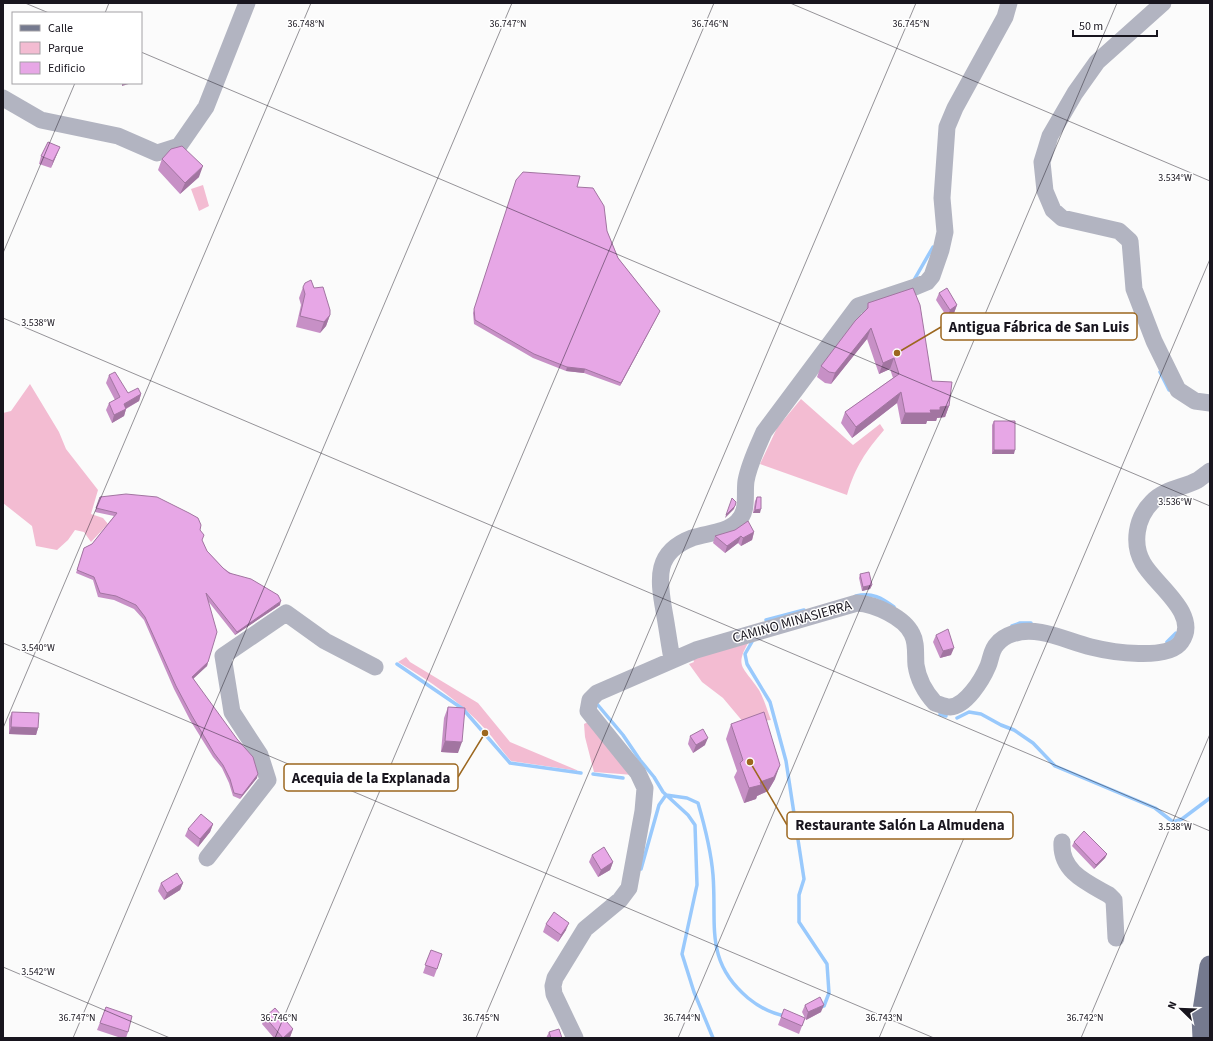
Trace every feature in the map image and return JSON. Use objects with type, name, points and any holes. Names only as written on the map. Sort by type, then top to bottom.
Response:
[{"type":"main road","points":[[1203,1038],[1202,1017],[1210,966]]},
{"type":"street","points":[[3,98],[41,120],[118,136],[157,153],[179,146],[206,107],[247,3]]},
{"type":"street","points":[[672,659],[659,586],[664,560],[675,547],[686,541],[727,529],[738,522],[745,509],[746,480],[754,453],[764,432],[858,306],[915,287],[927,282],[932,276],[945,232],[942,198],[947,127],[955,108],[1005,17],[1009,3]]},
{"type":"street","points":[[1163,3],[1097,62],[1075,93],[1050,136],[1042,162],[1042,176],[1045,191],[1053,210],[1062,218],[1119,231],[1130,241],[1134,289],[1154,341],[1178,390],[1195,401],[1210,403]]},
{"type":"street","name":"CAMINO MINASIERRA","points":[[575,1038],[554,994],[553,986],[555,978],[585,929],[620,900],[629,888],[643,811],[645,788],[638,773],[588,711],[590,700],[597,693],[672,659],[696,650],[857,603],[881,609],[903,624],[912,633],[919,679],[935,704],[949,707],[958,704],[975,688],[982,678],[996,644],[1003,638],[1013,634],[1043,633],[1098,649],[1149,654],[1164,652],[1175,648],[1181,642],[1185,633],[1185,623],[1172,596],[1143,564],[1137,544],[1136,533],[1145,510],[1151,502],[1160,495],[1198,480],[1210,471]]},
{"type":"street","points":[[207,858],[268,780],[260,755],[232,712],[223,656],[286,613],[325,641],[375,667]]},
{"type":"street","points":[[1062,842],[1062,848],[1066,860],[1074,876],[1109,895],[1114,900],[1116,938]]},
{"type":"green space","points":[[203,185],[209,206],[199,211],[191,189]]},
{"type":"green space","points":[[30,384],[59,432],[66,449],[98,490],[91,514],[103,518],[108,524],[91,542],[84,532],[75,530],[68,540],[57,550],[36,546],[32,526],[3,503],[3,413],[11,411]]},
{"type":"green space","points":[[801,399],[853,445],[880,424],[884,430],[857,468],[847,495],[760,464],[777,428]]},
{"type":"green space","points":[[751,638],[742,655],[742,666],[759,690],[771,720],[744,723],[723,698],[702,682],[689,664],[694,662],[692,656]]},
{"type":"green space","points":[[406,657],[410,662],[478,703],[510,742],[579,771],[511,761],[486,730],[456,701],[433,684],[398,662]]},
{"type":"green space","points":[[588,722],[634,775],[594,772],[585,737],[584,724]]},
{"type":"building","points":[[48,142],[60,147],[53,161],[41,156]]},
{"type":"building","points":[[182,146],[203,166],[185,183],[162,159],[171,149]]},
{"type":"building","points":[[523,172],[580,176],[577,187],[593,188],[604,206],[607,231],[618,258],[660,311],[621,383],[585,369],[567,367],[534,354],[475,320],[474,309],[516,180]]},
{"type":"building","points":[[311,280],[314,288],[323,287],[330,310],[330,315],[324,322],[300,316],[305,294],[303,287],[305,283]]},
{"type":"building","points":[[913,288],[920,305],[932,381],[952,382],[949,406],[940,407],[940,410],[930,410],[931,413],[905,413],[901,392],[856,427],[845,412],[899,374],[894,358],[883,363],[871,328],[835,373],[829,372],[821,366],[855,321],[868,308],[868,303]]},
{"type":"building","points":[[947,288],[957,305],[950,310],[939,293]]},
{"type":"building","points":[[115,372],[128,393],[138,388],[141,394],[124,404],[126,409],[114,415],[109,403],[120,397],[109,375]]},
{"type":"building","points":[[994,421],[1015,421],[1015,450],[994,450]]},
{"type":"building","points":[[126,494],[157,497],[198,518],[201,525],[200,530],[204,535],[202,540],[207,551],[223,568],[229,573],[251,579],[278,595],[281,601],[237,632],[206,593],[217,632],[208,662],[192,677],[237,739],[253,757],[258,774],[242,795],[234,793],[230,779],[223,765],[192,716],[176,686],[145,617],[136,605],[116,596],[100,593],[94,577],[77,570],[84,548],[92,544],[117,513],[96,508],[100,497]]},
{"type":"building","points":[[757,497],[761,497],[761,509],[755,510]]},
{"type":"building","points":[[732,498],[736,502],[735,506],[726,515]]},
{"type":"building","points":[[748,521],[754,532],[743,538],[741,536],[727,546],[715,536],[735,530]]},
{"type":"building","points":[[869,572],[872,585],[863,587],[860,574]]},
{"type":"building","points":[[948,629],[954,648],[943,651],[936,635]]},
{"type":"building","points":[[448,707],[465,708],[462,742],[445,741]]},
{"type":"building","points":[[12,712],[39,713],[38,728],[11,727]]},
{"type":"building","points":[[764,712],[780,765],[774,777],[760,782],[761,785],[749,788],[740,763],[743,760],[731,724]]},
{"type":"building","points":[[703,729],[708,738],[696,745],[690,736]]},
{"type":"building","points":[[201,814],[213,824],[200,839],[188,829]]},
{"type":"building","points":[[1084,831],[1107,854],[1096,865],[1074,842]]},
{"type":"building","points":[[604,847],[613,862],[601,870],[592,855]]},
{"type":"building","points":[[177,873],[183,883],[167,893],[161,883]]},
{"type":"building","points":[[554,912],[569,923],[561,935],[546,924]]},
{"type":"building","points":[[431,950],[442,954],[437,969],[425,965]]},
{"type":"building","points":[[820,997],[824,1005],[808,1012],[805,1005]]},
{"type":"building","points":[[106,1007],[132,1016],[128,1032],[100,1023]]},
{"type":"building","points":[[275,1008],[293,1029],[283,1038],[265,1017]]},
{"type":"building","points":[[784,1009],[805,1018],[802,1026],[781,1017]]},
{"type":"building","points":[[559,1029],[562,1038],[551,1038],[549,1032]]},
{"type":"waterway","points":[[914,280],[933,247]]},
{"type":"waterway","points":[[1160,372],[1169,390]]},
{"type":"waterway","points":[[856,596],[872,595],[894,607]]},
{"type":"waterway","points":[[766,620],[804,610]]},
{"type":"waterway","points":[[1012,626],[1020,623],[1031,623]]},
{"type":"waterway","points":[[1167,642],[1176,633]]},
{"type":"waterway","points":[[753,640],[745,654],[747,664],[770,702],[786,761],[804,879],[799,895],[799,922],[827,964],[829,993],[824,1006],[819,1008]]},
{"type":"waterway","points":[[397,664],[463,709],[510,763],[581,773]]},
{"type":"waterway","points":[[597,704],[623,735],[654,777],[663,792],[688,815],[695,825],[697,885],[682,954],[694,992],[713,1038]]},
{"type":"waterway","points":[[957,718],[969,712],[981,714],[1014,730],[1033,743],[1055,766],[1155,808],[1173,822],[1182,819],[1210,798]]},
{"type":"waterway","points":[[940,714],[946,716]]},
{"type":"waterway","points":[[593,774],[623,778]]},
{"type":"waterway","points":[[641,869],[659,805],[666,795],[687,798],[698,803],[711,857],[714,893],[714,926],[719,956],[725,970],[734,984],[748,998],[766,1010],[786,1016]]},
{"type":"place","name":"Antigua Fábrica de San Luis","points":[[897,353]]},
{"type":"place","name":"Acequia de la Explanada","points":[[485,733]]},
{"type":"place","name":"Restaurante Salón La Almudena","points":[[750,762]]}]
